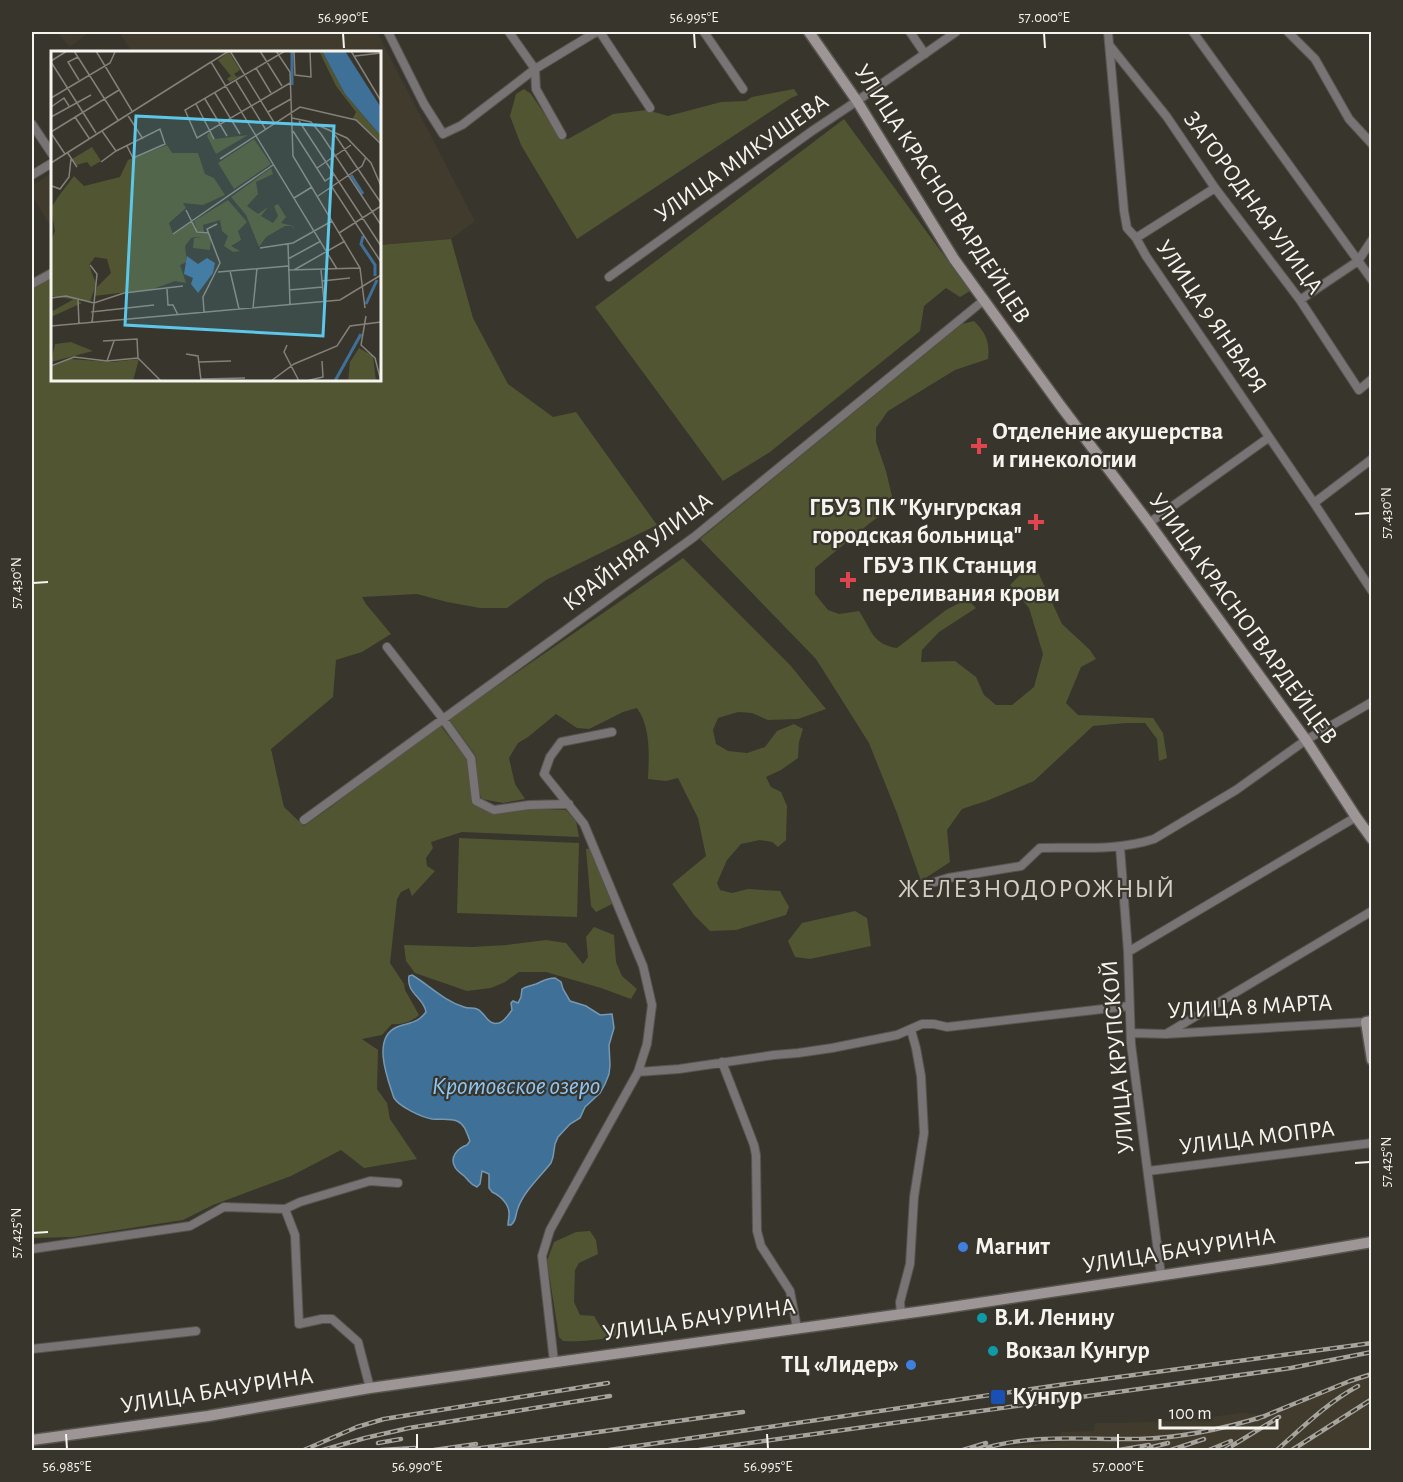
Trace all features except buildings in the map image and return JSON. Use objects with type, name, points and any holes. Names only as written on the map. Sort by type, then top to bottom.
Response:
[{"type":"street","points":[[388,32],[424,104],[442,134],[462,125],[535,69],[596,32]]},
{"type":"street","points":[[509,32],[535,69],[536,89],[562,135]]},
{"type":"street","points":[[600,32],[650,108]]},
{"type":"street","points":[[704,32],[743,89]]},
{"type":"street","name":"УЛИЦА КРАСНОГВАРДЕЙЦЕВ","points":[[809,32],[857,101],[954,259],[1306,740],[1371,839]]},
{"type":"street","points":[[910,32],[925,54]]},
{"type":"street","name":"УЛИЦА МИКУШЕВА","points":[[609,276],[812,131],[956,32]]},
{"type":"street","name":"УЛИЦА 9 ЯНВАРЯ","points":[[1108,32],[1127,228],[1136,238],[1152,266],[1314,503],[1371,591]]},
{"type":"street","points":[[1193,32],[1371,280]]},
{"type":"street","points":[[1288,32],[1315,59],[1349,119],[1371,144]]},
{"type":"street","name":"ЗАГОРОДНАЯ УЛИЦА","points":[[1109,44],[1167,117],[1215,188],[1300,300],[1359,390],[1371,380]]},
{"type":"street","points":[[32,124],[51,152]]},
{"type":"street","points":[[32,175],[51,164]]},
{"type":"street","points":[[1136,238],[1215,188]]},
{"type":"street","points":[[1300,300],[1358,261],[1371,240]]},
{"type":"street","points":[[32,284],[51,274]]},
{"type":"street","name":"КРАЙНЯЯ УЛИЦА","points":[[304,820],[694,537],[984,300]]},
{"type":"street","points":[[1149,523],[1268,438]]},
{"type":"street","points":[[1314,503],[1371,459]]},
{"type":"street","points":[[387,647],[471,758],[476,801],[494,810],[529,805],[568,804]]},
{"type":"street","points":[[928,885],[948,878],[1021,866],[1040,848],[1120,847],[1154,839],[1236,790],[1306,740],[1371,702]]},
{"type":"street","points":[[554,1362],[542,1256],[550,1230],[638,1072],[647,1044],[652,1005],[643,966],[584,824],[544,774],[550,756],[561,742],[612,732]]},
{"type":"street","points":[[1128,952],[1356,817]]},
{"type":"street","name":"УЛИЦА КРУПСКОЙ","points":[[1120,847],[1133,1063],[1161,1275]]},
{"type":"street","points":[[1166,1034],[1371,911]]},
{"type":"street","points":[[638,1072],[679,1069],[832,1048],[897,1035],[922,1024],[947,1027],[1129,1006]]},
{"type":"street","points":[[1369,1021],[1371,1060]]},
{"type":"street","name":"УЛИЦА 8 МАРТА","points":[[1131,1033],[1166,1034],[1369,1021]]},
{"type":"street","points":[[901,1314],[900,1302],[911,1257],[914,1197],[924,1133],[921,1076],[911,1030]]},
{"type":"street","points":[[722,1062],[754,1145],[758,1231],[761,1246],[790,1291],[797,1328]]},
{"type":"street","name":"УЛИЦА МОПРА","points":[[1148,1171],[1371,1143]]},
{"type":"street","points":[[32,1249],[190,1226],[224,1208],[285,1209],[300,1202],[370,1181],[398,1183]]},
{"type":"street","points":[[285,1209],[295,1235],[299,1324],[332,1319],[358,1342],[370,1388]]},
{"type":"street","name":"УЛИЦА БАЧУРИНА","points":[[32,1440],[208,1416],[370,1388],[901,1314],[1371,1242]]},
{"type":"street","points":[[32,1349],[196,1331]]},
{"type":"shaded area","points":[[57,32],[89,32],[70,47]]},
{"type":"shaded area","points":[[119,32],[377,32],[475,221],[451,239],[381,245],[381,51],[131,51]]},
{"type":"shaded area","points":[[51,174],[51,226],[32,196],[32,185]]},
{"type":"shaded area","points":[[1371,1371],[1371,1450],[992,1450],[1061,1442],[1061,1432],[1094,1431],[1095,1423],[1189,1420],[1240,1413],[1262,1415]]},
{"type":"green space","points":[[524,89],[531,94],[560,137],[568,139],[613,114],[647,110],[668,116],[721,102],[746,101],[752,97],[794,89],[798,95],[577,239],[521,145],[510,116],[516,94]]},
{"type":"green space","points":[[844,119],[970,291],[960,297],[946,288],[924,306],[920,331],[770,452],[723,481],[595,307]]},
{"type":"green space","points":[[451,239],[473,318],[508,384],[553,417],[576,412],[657,525],[546,580],[507,608],[480,608],[417,594],[362,597],[391,634],[362,652],[336,660],[333,697],[271,749],[284,807],[304,826],[440,725],[467,760],[472,804],[493,813],[538,809],[566,810],[576,821],[579,837],[462,832],[431,842],[433,848],[426,858],[427,866],[435,871],[412,896],[409,888],[401,892],[397,899],[390,963],[404,984],[419,1015],[413,1020],[392,1024],[382,1035],[362,1039],[378,1050],[377,1089],[387,1103],[390,1119],[417,1159],[364,1168],[341,1150],[291,1176],[213,1205],[183,1220],[73,1237],[32,1238],[32,288],[51,278],[51,381],[381,381],[381,245]]},
{"type":"green space","points":[[974,321],[986,338],[988,359],[955,370],[888,411],[876,428],[876,442],[894,505],[815,568],[815,594],[828,610],[839,614],[859,611],[877,640],[897,648],[946,610],[967,599],[976,608],[939,632],[922,650],[921,662],[955,661],[976,677],[984,695],[996,705],[1012,705],[1034,687],[1043,654],[1029,608],[1010,585],[1025,570],[1037,570],[1062,624],[1090,650],[1096,659],[1081,667],[1066,703],[1078,715],[1153,718],[1163,733],[1167,758],[1159,761],[1157,739],[1145,723],[1093,726],[1034,781],[962,809],[947,830],[950,862],[921,881],[869,743],[816,659],[700,539],[962,324]]},
{"type":"green space","points":[[683,558],[790,665],[826,709],[798,719],[768,720],[752,713],[738,712],[718,718],[713,730],[716,744],[728,751],[747,753],[765,747],[777,731],[794,724],[803,729],[798,758],[766,777],[771,787],[781,792],[787,806],[786,840],[778,847],[772,842],[760,840],[741,844],[727,860],[717,883],[720,890],[732,893],[748,889],[780,891],[789,907],[786,915],[736,930],[710,931],[694,915],[672,884],[706,856],[698,818],[678,778],[666,781],[648,779],[647,733],[637,708],[623,712],[589,729],[577,728],[556,714],[518,743],[509,758],[515,784],[525,799],[503,803],[482,799],[477,788],[476,756],[449,719]]},
{"type":"green space","points":[[459,838],[579,843],[577,917],[457,913]]},
{"type":"green space","points":[[590,848],[612,904],[596,912],[591,906],[586,849]]},
{"type":"green space","points":[[855,911],[867,918],[871,946],[810,959],[795,957],[788,941],[802,923]]},
{"type":"green space","points":[[594,927],[614,935],[616,962],[622,976],[637,989],[631,999],[546,972],[519,972],[491,988],[467,991],[415,973],[406,961],[404,945],[472,947],[546,940],[566,943],[583,964],[588,957],[586,937]]},
{"type":"green space","points":[[590,1231],[596,1240],[598,1254],[579,1263],[575,1270],[574,1302],[580,1315],[594,1316],[603,1331],[615,1325],[625,1329],[621,1334],[613,1337],[563,1341],[559,1337],[547,1261],[554,1242],[576,1232]]},
{"type":"water","name":"Кротовское озеро","points":[[412,975],[450,1001],[466,1008],[477,1009],[492,1023],[499,1023],[507,1017],[512,1010],[511,1003],[513,1001],[518,1003],[522,989],[552,978],[561,982],[570,1001],[586,1006],[600,1015],[612,1014],[614,1028],[609,1045],[609,1074],[605,1084],[600,1093],[585,1107],[580,1118],[570,1124],[558,1137],[551,1163],[524,1196],[511,1225],[508,1225],[509,1211],[506,1204],[489,1188],[489,1174],[482,1171],[480,1184],[477,1187],[457,1170],[453,1163],[455,1153],[470,1141],[462,1124],[454,1120],[422,1116],[406,1108],[394,1098],[385,1071],[383,1050],[385,1040],[389,1032],[416,1021],[426,1012],[425,1007],[410,987],[409,976]]},
{"type":"railway","points":[[609,1450],[1059,1385],[1372,1343]]},
{"type":"railway","points":[[699,1450],[1291,1368],[1372,1352]]},
{"type":"railway","points":[[1257,1419],[1372,1374]]},
{"type":"railway","points":[[304,1450],[357,1427],[384,1419],[608,1383]]},
{"type":"railway","points":[[1277,1450],[1326,1408],[1358,1386]]},
{"type":"railway","points":[[323,1450],[409,1428],[610,1396]]},
{"type":"railway","points":[[1292,1450],[1372,1399]]},
{"type":"railway","points":[[467,1450],[743,1412]]},
{"type":"railway","points":[[979,1450],[1038,1439],[1171,1437],[1218,1429],[1265,1416]]},
{"type":"railway","points":[[1225,1450],[1279,1417]]},
{"type":"railway","points":[[378,1443],[401,1439]]},
{"type":"railway","points":[[1171,1450],[1204,1439]]},
{"type":"railway","points":[[1209,1450],[1231,1441]]},
{"type":"railway","points":[[963,1450],[986,1443]]},
{"type":"railway","points":[[1140,1450],[1168,1443]]},
{"type":"railway","points":[[434,1450],[476,1444]]},
{"type":"railway","points":[[1119,1450],[1149,1445]]},
{"type":"railway","points":[[381,1450],[415,1448]]},
{"type":"place","name":"Отделение акушерства и гинекологии","points":[[979,446]]},
{"type":"place","name":"ГБУЗ ПК \"Кунгурская городская больница\"","points":[[1036,522]]},
{"type":"place","name":"ГБУЗ ПК Станция переливания крови","points":[[848,580]]},
{"type":"place","name":"Магнит","points":[[963,1247]]},
{"type":"place","name":"В.И. Ленину","points":[[982,1318]]},
{"type":"place","name":"Вокзал Кунгур","points":[[993,1351]]},
{"type":"place","name":"ТЦ «Лидер»","points":[[911,1365]]},
{"type":"place","name":"Кунгур","points":[[998,1397]]},
{"type":"district","name":"ЖЕЛЕЗНОДОРОЖНЫЙ","points":[[1037,889]]}]
